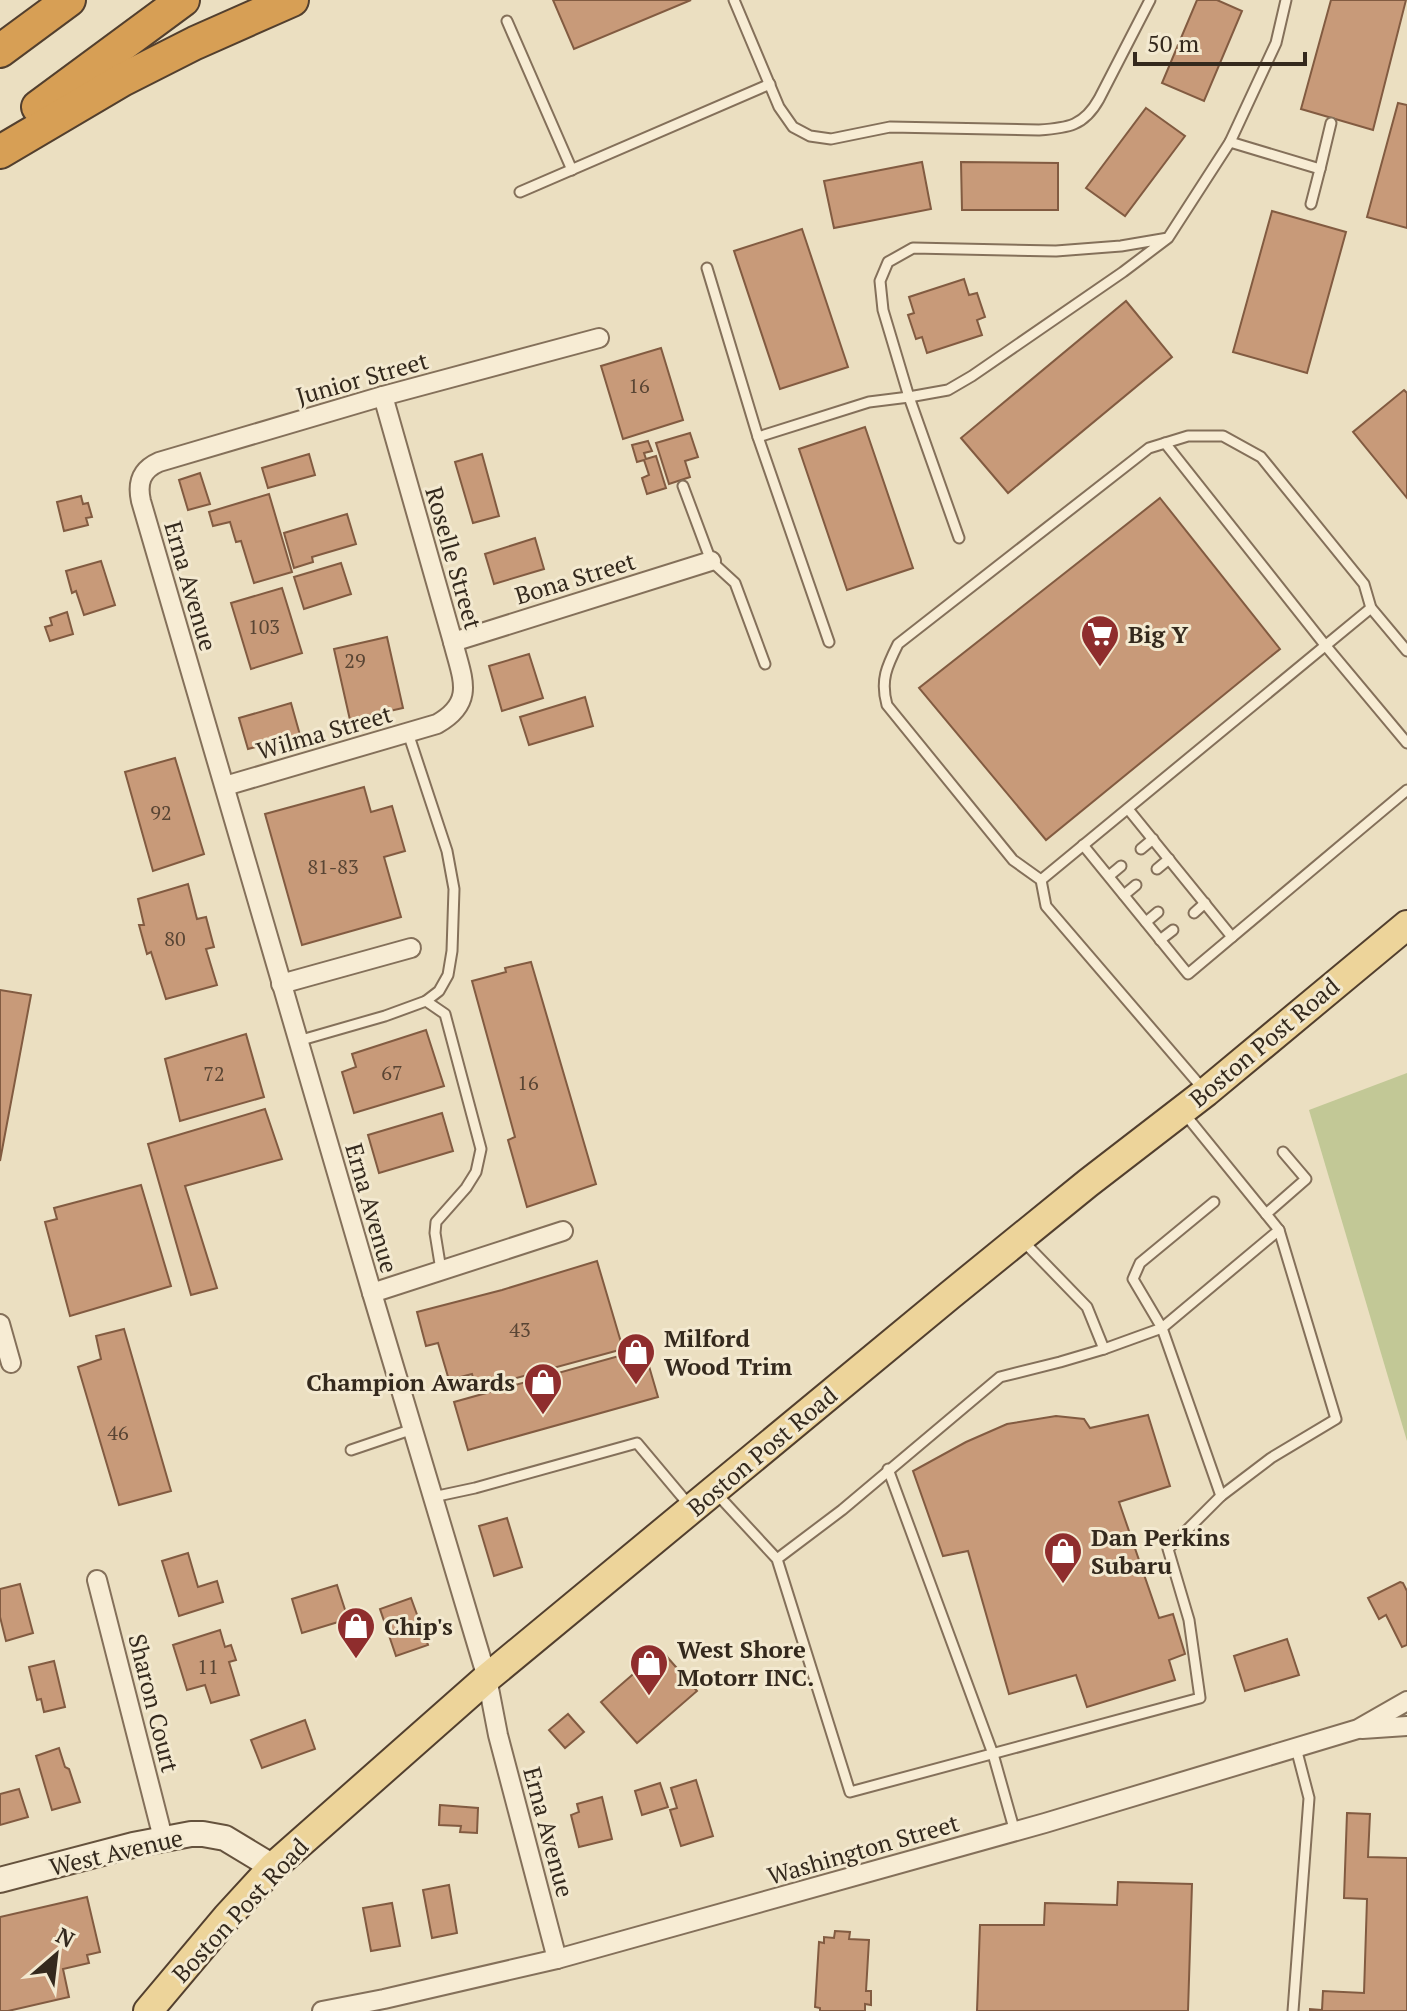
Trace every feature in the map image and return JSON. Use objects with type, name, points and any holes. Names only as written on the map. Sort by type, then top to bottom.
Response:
[{"type":"highway","points":[[0,51],[69,0]]},
{"type":"highway","points":[[0,135],[183,0]]},
{"type":"highway","points":[[0,152],[134,73],[292,0]]},
{"type":"main road","name":"Boston Post Road","points":[[148,2011],[273,1867],[487,1678],[1407,925]]},
{"type":"street","name":"Junior Street","points":[[143,473],[159,462],[383,396],[599,338]]},
{"type":"street","name":"Roselle Street","points":[[383,396],[463,681],[463,696],[458,708],[437,724]]},
{"type":"street","name":"Erna Avenue","points":[[143,473],[139,487],[141,501],[487,1678],[498,1735],[557,1959]]},
{"type":"street","name":"Bona Street","points":[[453,642],[711,561]]},
{"type":"street","name":"Wilma Street","points":[[225,786],[437,724]]},
{"type":"street","points":[[281,984],[411,948]]},
{"type":"street","points":[[372,1293],[563,1231]]},
{"type":"street","points":[[0,1324],[11,1363]]},
{"type":"street","name":"Sharon Court","points":[[97,1580],[163,1838]]},
{"type":"street","name":"Washington Street","points":[[322,2011],[386,2005],[1015,1832],[1358,1729],[1407,1701]]},
{"type":"street","points":[[1358,1729],[1407,1726]]},
{"type":"street","name":"West Avenue","points":[[0,1880],[163,1838],[191,1834],[225,1838],[273,1867]]},
{"type":"lane","points":[[734,0],[779,107],[793,127],[819,138],[842,138],[890,127],[1039,130],[1080,122],[1092,112],[1150,0]]},
{"type":"lane","points":[[758,437],[869,402],[948,390],[1168,238],[1230,142],[1276,43],[1286,0]]},
{"type":"lane","points":[[507,21],[572,170]]},
{"type":"lane","points":[[520,192],[770,84]]},
{"type":"lane","points":[[1311,204],[1331,123]]},
{"type":"lane","points":[[1230,142],[1320,169]]},
{"type":"lane","points":[[959,538],[909,397],[883,310],[880,281],[888,262],[913,248],[1056,251],[1121,246],[1168,238]]},
{"type":"lane","points":[[707,268],[758,437],[829,642]]},
{"type":"lane","points":[[1206,1092],[1046,906],[1041,880],[1013,860],[887,705],[882,689],[887,665],[898,644],[1149,448],[1188,436],[1223,436],[1261,457],[1364,584],[1371,608],[1407,651]]},
{"type":"lane","points":[[1165,443],[1407,743]]},
{"type":"lane","points":[[683,486],[711,561],[735,583],[765,664]]},
{"type":"lane","points":[[1041,880],[1371,608]]},
{"type":"lane","points":[[298,1041],[426,1001],[444,983],[451,965],[454,889],[447,851],[408,733]]},
{"type":"lane","points":[[1083,845],[1188,974],[1407,790]]},
{"type":"lane","points":[[1128,809],[1232,937]]},
{"type":"lane","points":[[1141,849],[1153,839]]},
{"type":"lane","points":[[1157,869],[1169,859]]},
{"type":"lane","points":[[1109,876],[1121,866]]},
{"type":"lane","points":[[1124,895],[1136,885]]},
{"type":"lane","points":[[1180,894],[1191,886]]},
{"type":"lane","points":[[1194,913],[1205,903]]},
{"type":"lane","points":[[1146,922],[1158,912]]},
{"type":"lane","points":[[1160,940],[1173,930]]},
{"type":"lane","points":[[426,1001],[445,1014],[481,1149],[476,1172],[436,1222],[441,1270]]},
{"type":"lane","points":[[433,1497],[637,1443],[777,1559],[850,1792],[1200,1698],[1189,1620],[1168,1549],[1221,1496],[1271,1458],[1336,1419],[1279,1230],[1182,1110]]},
{"type":"lane","points":[[1266,1214],[1306,1179],[1283,1152]]},
{"type":"lane","points":[[1214,1202],[1140,1263],[1133,1279],[1162,1328],[1221,1496]]},
{"type":"lane","points":[[777,1559],[842,1510],[1000,1377],[1104,1349],[1162,1328],[1279,1230]]},
{"type":"lane","points":[[1020,1239],[1087,1307],[1104,1349]]},
{"type":"lane","points":[[351,1450],[413,1429]]},
{"type":"lane","points":[[888,1469],[993,1754],[1015,1832]]},
{"type":"lane","points":[[1293,2011],[1309,1798],[1296,1748]]},
{"type":"green space","points":[[1407,1073],[1407,1441],[1309,1110]]},
{"type":"building","points":[[553,0],[691,0],[574,49]]},
{"type":"building","points":[[1197,0],[1217,0],[1242,11],[1204,101],[1162,83]]},
{"type":"building","points":[[1331,0],[1406,0],[1373,130],[1301,109]]},
{"type":"building","points":[[1398,103],[1407,105],[1407,228],[1367,217]]},
{"type":"building","points":[[1146,108],[1185,136],[1125,216],[1086,188]]},
{"type":"building","points":[[922,162],[931,209],[834,228],[824,181]]},
{"type":"building","points":[[961,162],[1058,163],[1058,210],[962,210]]},
{"type":"building","points":[[1272,211],[1346,232],[1307,373],[1233,352]]},
{"type":"building","points":[[802,229],[848,367],[780,389],[734,251]]},
{"type":"building","points":[[964,279],[969,295],[977,293],[985,317],[977,320],[982,335],[927,353],[922,337],[916,339],[908,315],[914,313],[909,297]]},
{"type":"building","points":[[1126,301],[1172,357],[1008,493],[961,438]]},
{"type":"building","points":[[661,348],[683,420],[623,439],[601,366]]},
{"type":"building","points":[[1404,390],[1407,393],[1407,498],[1353,432]]},
{"type":"building","points":[[865,427],[913,568],[847,590],[799,449]]},
{"type":"building","points":[[690,433],[698,457],[685,461],[690,477],[669,484],[656,443]]},
{"type":"building","points":[[648,441],[652,451],[644,453],[646,459],[656,456],[666,488],[647,494],[642,478],[649,475],[644,460],[637,462],[632,445]]},
{"type":"building","points":[[309,454],[315,475],[268,488],[262,468]]},
{"type":"building","points":[[482,454],[499,516],[473,523],[455,462]]},
{"type":"building","points":[[200,473],[210,504],[188,510],[179,480]]},
{"type":"building","points":[[269,494],[292,572],[254,583],[241,541],[236,542],[230,522],[213,526],[209,512]]},
{"type":"building","points":[[81,496],[83,504],[88,503],[92,517],[86,518],[88,525],[64,531],[57,502]]},
{"type":"building","name":"Big Y","points":[[1160,498],[1280,649],[1046,840],[919,688]]},
{"type":"building","points":[[347,514],[356,544],[312,557],[313,562],[294,568],[284,533]]},
{"type":"building","points":[[535,538],[544,569],[494,584],[485,554]]},
{"type":"building","points":[[101,561],[115,605],[84,615],[76,591],[72,593],[66,571]]},
{"type":"building","points":[[341,563],[351,594],[304,609],[294,577]]},
{"type":"building","points":[[282,588],[302,653],[251,669],[231,603]]},
{"type":"building","points":[[67,612],[73,634],[50,641],[45,627],[52,625],[50,618]]},
{"type":"building","points":[[387,637],[403,708],[350,720],[334,649]]},
{"type":"building","points":[[529,654],[543,698],[502,711],[489,666]]},
{"type":"building","points":[[585,697],[593,726],[529,745],[520,717]]},
{"type":"building","points":[[291,703],[300,735],[248,749],[239,718]]},
{"type":"building","points":[[175,758],[204,854],[153,871],[125,772]]},
{"type":"building","points":[[364,787],[371,812],[392,806],[405,851],[384,857],[401,917],[302,945],[265,814]]},
{"type":"building","points":[[188,884],[197,919],[206,917],[214,947],[206,949],[217,985],[166,999],[151,952],[147,954],[139,925],[144,925],[138,899]]},
{"type":"building","points":[[531,962],[596,1184],[527,1207],[508,1140],[515,1137],[472,981]]},
{"type":"building","points":[[0,990],[31,995],[0,1161]]},
{"type":"building","points":[[426,1030],[444,1086],[354,1113],[342,1072],[356,1067],[352,1054]]},
{"type":"building","points":[[246,1034],[264,1097],[180,1121],[165,1059]]},
{"type":"building","points":[[265,1109],[282,1159],[185,1186],[217,1288],[191,1295],[148,1144]]},
{"type":"building","points":[[442,1113],[453,1151],[379,1173],[368,1135]]},
{"type":"building","points":[[141,1185],[171,1286],[70,1316],[45,1222],[57,1219],[54,1208]]},
{"type":"building","points":[[597,1261],[623,1349],[476,1389],[472,1374],[449,1380],[438,1343],[426,1346],[417,1312]]},
{"type":"building","points":[[124,1329],[171,1491],[119,1505],[78,1367],[101,1359],[96,1336]]},
{"type":"building","points":[[644,1349],[658,1397],[468,1450],[454,1402]]},
{"type":"building","name":"Dan Perkins Subaru","points":[[1148,1415],[1170,1486],[1119,1502],[1159,1618],[1173,1614],[1185,1654],[1169,1660],[1175,1680],[1087,1707],[1076,1675],[1009,1694],[968,1551],[943,1556],[913,1471],[1007,1424],[1056,1416],[1084,1419],[1090,1428]]},
{"type":"building","points":[[507,1518],[522,1567],[494,1576],[479,1526]]},
{"type":"building","points":[[188,1553],[198,1587],[217,1581],[223,1602],[179,1616],[162,1561]]},
{"type":"building","points":[[1400,1582],[1407,1591],[1407,1645],[1402,1647],[1386,1615],[1379,1619],[1368,1598]]},
{"type":"building","points":[[20,1584],[33,1633],[6,1641],[0,1617],[0,1589]]},
{"type":"building","points":[[337,1585],[348,1619],[302,1633],[292,1599]]},
{"type":"building","points":[[411,1598],[428,1645],[396,1656],[380,1609]]},
{"type":"building","points":[[220,1630],[225,1647],[231,1645],[236,1660],[229,1662],[239,1695],[211,1703],[205,1685],[187,1690],[173,1645]]},
{"type":"building","points":[[1287,1639],[1299,1675],[1245,1691],[1234,1656]]},
{"type":"building","name":"West Shore Motorr INC.","points":[[661,1650],[697,1691],[637,1743],[601,1702]]},
{"type":"building","points":[[54,1661],[65,1707],[44,1712],[41,1699],[37,1700],[29,1667]]},
{"type":"building","points":[[568,1714],[584,1732],[565,1748],[549,1730]]},
{"type":"building","points":[[305,1720],[315,1749],[262,1768],[251,1740]]},
{"type":"building","points":[[59,1748],[80,1802],[52,1810],[36,1756]]},
{"type":"building","points":[[696,1780],[713,1836],[681,1846],[670,1810],[677,1808],[671,1788]]},
{"type":"building","points":[[660,1783],[668,1807],[642,1815],[635,1791]]},
{"type":"building","points":[[19,1789],[28,1817],[0,1825],[0,1794]]},
{"type":"building","points":[[602,1797],[612,1839],[579,1847],[571,1815],[579,1812],[577,1804]]},
{"type":"building","points":[[440,1805],[478,1808],[477,1833],[460,1832],[461,1826],[439,1825]]},
{"type":"building","points":[[1347,1813],[1370,1814],[1368,1857],[1407,1858],[1407,2011],[1310,2011],[1322,2010],[1323,1991],[1364,1993],[1367,1899],[1344,1898]]},
{"type":"building","points":[[1118,1882],[1192,1884],[1188,2011],[977,2011],[980,1925],[1044,1925],[1045,1903],[1117,1905]]},
{"type":"building","points":[[449,1885],[457,1933],[432,1938],[423,1890]]},
{"type":"building","points":[[87,1897],[100,1952],[87,1955],[89,1963],[63,1969],[69,1997],[0,2011],[0,1917]]},
{"type":"building","points":[[392,1903],[400,1946],[371,1951],[363,1908]]},
{"type":"building","points":[[835,1931],[850,1932],[849,1939],[869,1940],[866,1991],[871,1991],[871,2005],[865,2004],[865,2011],[820,2011],[815,2007],[819,1942],[824,1943],[824,1937],[834,1938]]},
{"type":"place","name":"Big Y","points":[[1100,668]]},
{"type":"place","name":"Milford Wood Trim","points":[[636,1386]]},
{"type":"place","name":"Champion Awards","points":[[543,1416]]},
{"type":"place","name":"Dan Perkins Subaru","points":[[1063,1585]]},
{"type":"place","name":"Chip's","points":[[356,1660]]},
{"type":"place","name":"West Shore Motorr INC.","points":[[649,1697]]}]
